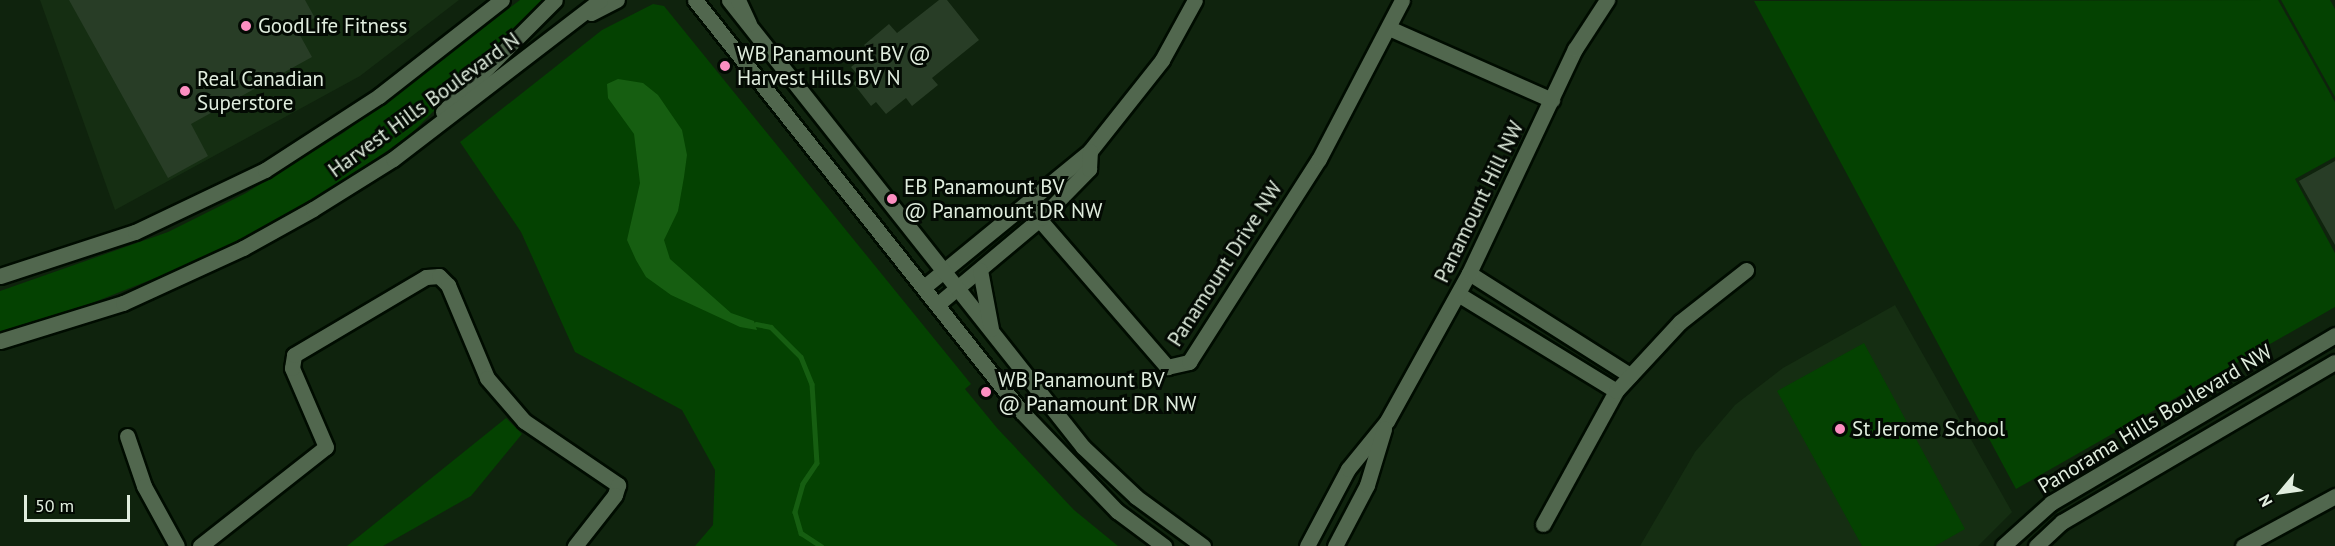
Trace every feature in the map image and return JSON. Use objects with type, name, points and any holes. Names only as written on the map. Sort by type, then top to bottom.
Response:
[{"type":"street","name":"Harvest Hills Boulevard N","points":[[0,276],[135,232],[265,170],[379,96],[502,0]]},
{"type":"street","points":[[412,144],[555,0]]},
{"type":"street","name":"Harvest Hills Boulevard N","points":[[0,341],[123,303],[243,248],[313,209],[412,144],[600,0]]},
{"type":"street","points":[[569,24],[618,0]]},
{"type":"street","points":[[695,0],[1067,464],[1117,511],[1164,546]]},
{"type":"street","points":[[729,0],[993,338],[1083,447],[1136,497],[1203,546]]},
{"type":"street","points":[[738,0],[749,24]]},
{"type":"street","points":[[924,287],[1090,151],[1162,60],[1195,0]]},
{"type":"street","name":"Panamount Drive NW","points":[[1026,204],[1041,218],[1167,367],[1189,362],[1318,159],[1391,29],[1402,0]]},
{"type":"street","name":"Panamount Hill NW","points":[[1307,546],[1348,469],[1387,421],[1458,294],[1575,49],[1607,0]]},
{"type":"street","points":[[1391,29],[1552,100]]},
{"type":"street","points":[[938,304],[1041,218],[1089,169],[1090,151]]},
{"type":"street","points":[[980,270],[983,306],[993,338]]},
{"type":"street","points":[[1543,524],[1616,391],[1680,322],[1746,270]]},
{"type":"street","points":[[1469,273],[1629,375]]},
{"type":"street","points":[[200,546],[326,447],[292,368],[294,355],[426,277],[439,276],[448,285],[487,378],[524,421],[618,485],[615,495],[575,546]]},
{"type":"street","points":[[1458,294],[1616,391]]},
{"type":"street","name":"Panorama Hills Boulevard NW","points":[[2003,546],[2051,503],[2335,335]]},
{"type":"street","name":"Panorama Hills Boulevard NW","points":[[2036,546],[2062,522],[2335,362]]},
{"type":"street","name":"Panamount Hill NW","points":[[1335,546],[1367,485],[1387,421]]},
{"type":"street","points":[[127,436],[144,486],[177,546]]},
{"type":"street","points":[[2243,546],[2335,496]]},
{"type":"shaded area","points":[[40,0],[459,0],[360,76],[115,210]]},
{"type":"shaded area","points":[[520,0],[544,0],[410,135],[303,209],[211,256],[44,322],[0,332],[0,291],[168,232],[246,193],[343,133]]},
{"type":"shaded area","points":[[2278,0],[2335,102],[2335,157],[2295,179],[2335,253],[2335,307],[2016,489],[1754,1]]},
{"type":"shaded area","points":[[2281,0],[2330,0],[2335,9],[2335,97]]},
{"type":"shaded area","points":[[653,4],[664,6],[971,384],[965,389],[997,428],[1074,510],[1118,546],[695,546],[713,525],[715,470],[682,410],[575,352],[521,232],[460,142],[602,30]]},
{"type":"shaded area","points":[[618,79],[643,83],[658,95],[682,130],[687,155],[684,177],[678,211],[664,240],[670,259],[731,313],[754,321],[757,330],[740,327],[671,295],[646,277],[636,260],[627,240],[640,183],[634,134],[608,98],[607,84]]},
{"type":"shaded area","name":"St Jerome School","points":[[1895,305],[2012,512],[1978,546],[1640,546],[1695,452],[1735,405],[1783,368]]},
{"type":"shaded area","points":[[1864,343],[1965,529],[1935,546],[1862,546],[1777,391]]},
{"type":"shaded area","points":[[506,418],[522,434],[471,496],[383,546],[347,546]]},
{"type":"building","name":"Real Canadian Superstore","points":[[69,0],[305,0],[315,18],[296,28],[312,57],[191,124],[208,156],[168,178]]},
{"type":"building","points":[[939,0],[947,0],[979,40],[932,78],[938,85],[912,106],[906,98],[886,114],[876,102],[871,106],[853,83],[860,78],[851,67],[870,52],[864,45],[889,24],[897,33]]},
{"type":"building","points":[[2335,161],[2335,245],[2299,181]]},
{"type":"waterway","points":[[756,324],[771,327],[801,357],[812,384],[817,463],[803,484],[795,512],[801,533],[821,546]]},
{"type":"place","name":"GoodLife Fitness","points":[[246,26]]},
{"type":"place","name":"WB Panamount BV @ Harvest Hills BV N","points":[[725,66]]},
{"type":"place","name":"Real Canadian Superstore","points":[[185,91]]},
{"type":"place","name":"EB Panamount BV @ Panamount DR NW","points":[[892,199]]},
{"type":"place","name":"WB Panamount BV @ Panamount DR NW","points":[[986,392]]},
{"type":"place","name":"St Jerome School","points":[[1840,429]]}]
